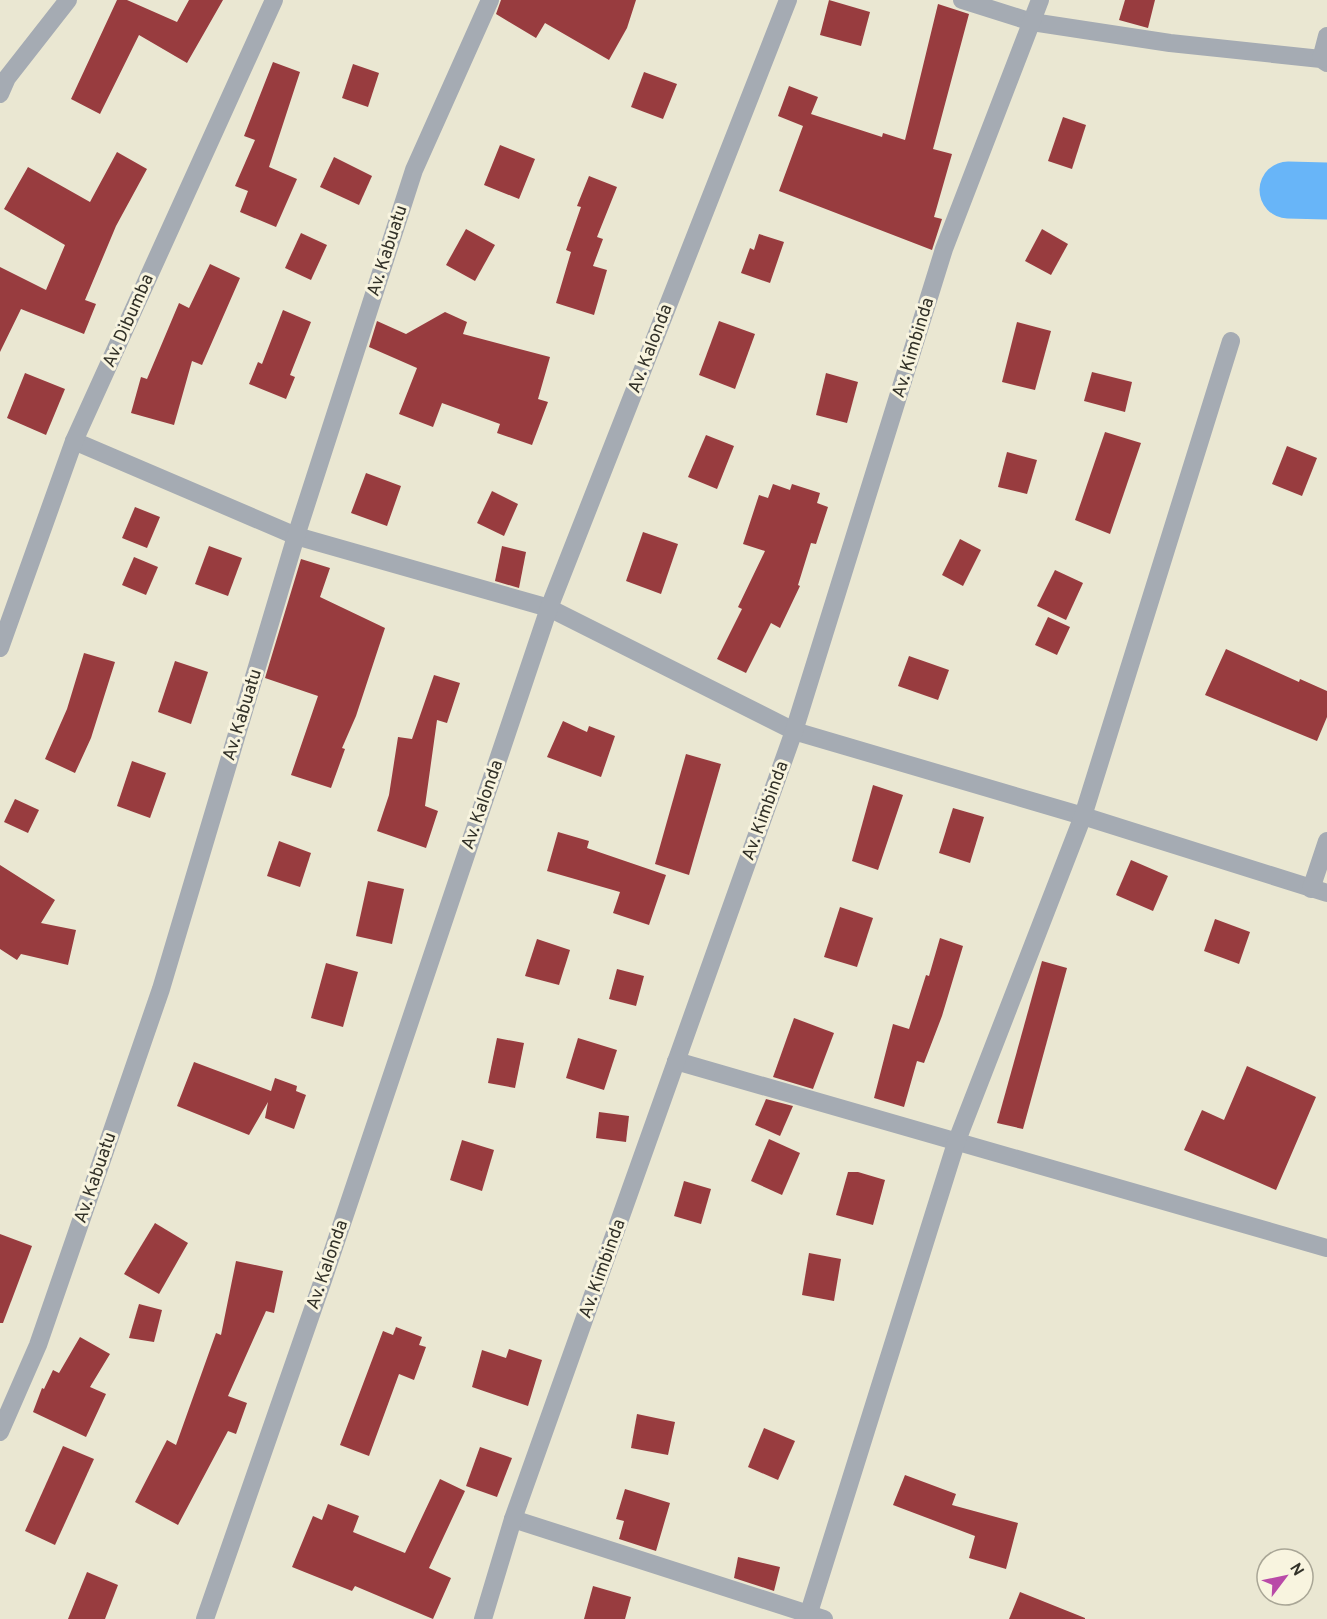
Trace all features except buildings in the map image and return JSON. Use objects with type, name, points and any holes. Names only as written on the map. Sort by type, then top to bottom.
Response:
[{"type":"street","points":[[0,94],[7,78],[68,0]]},
{"type":"street","name":"Av. Dibumba","points":[[0,648],[74,441],[274,0]]},
{"type":"street","name":"Av. Kabuatu","points":[[0,1432],[38,1345],[161,989],[296,536],[414,170],[490,0]]},
{"type":"street","name":"Av. Kalonda","points":[[205,1619],[323,1280],[549,608],[788,0]]},
{"type":"street","points":[[962,0],[1032,22],[1170,44],[1324,61],[1327,36]]},
{"type":"street","name":"Av. Kimbinda","points":[[483,1619],[513,1519],[794,730],[945,249],[1040,0]]},
{"type":"street","points":[[513,1519],[813,1617],[957,1143],[1083,816],[1231,341]]},
{"type":"street","points":[[74,441],[296,536],[549,608],[794,730],[1083,816],[1319,891],[1327,841]]},
{"type":"street","points":[[676,1061],[1327,1248]]},
{"type":"waterway","points":[[1288,190],[1327,191]]}]
